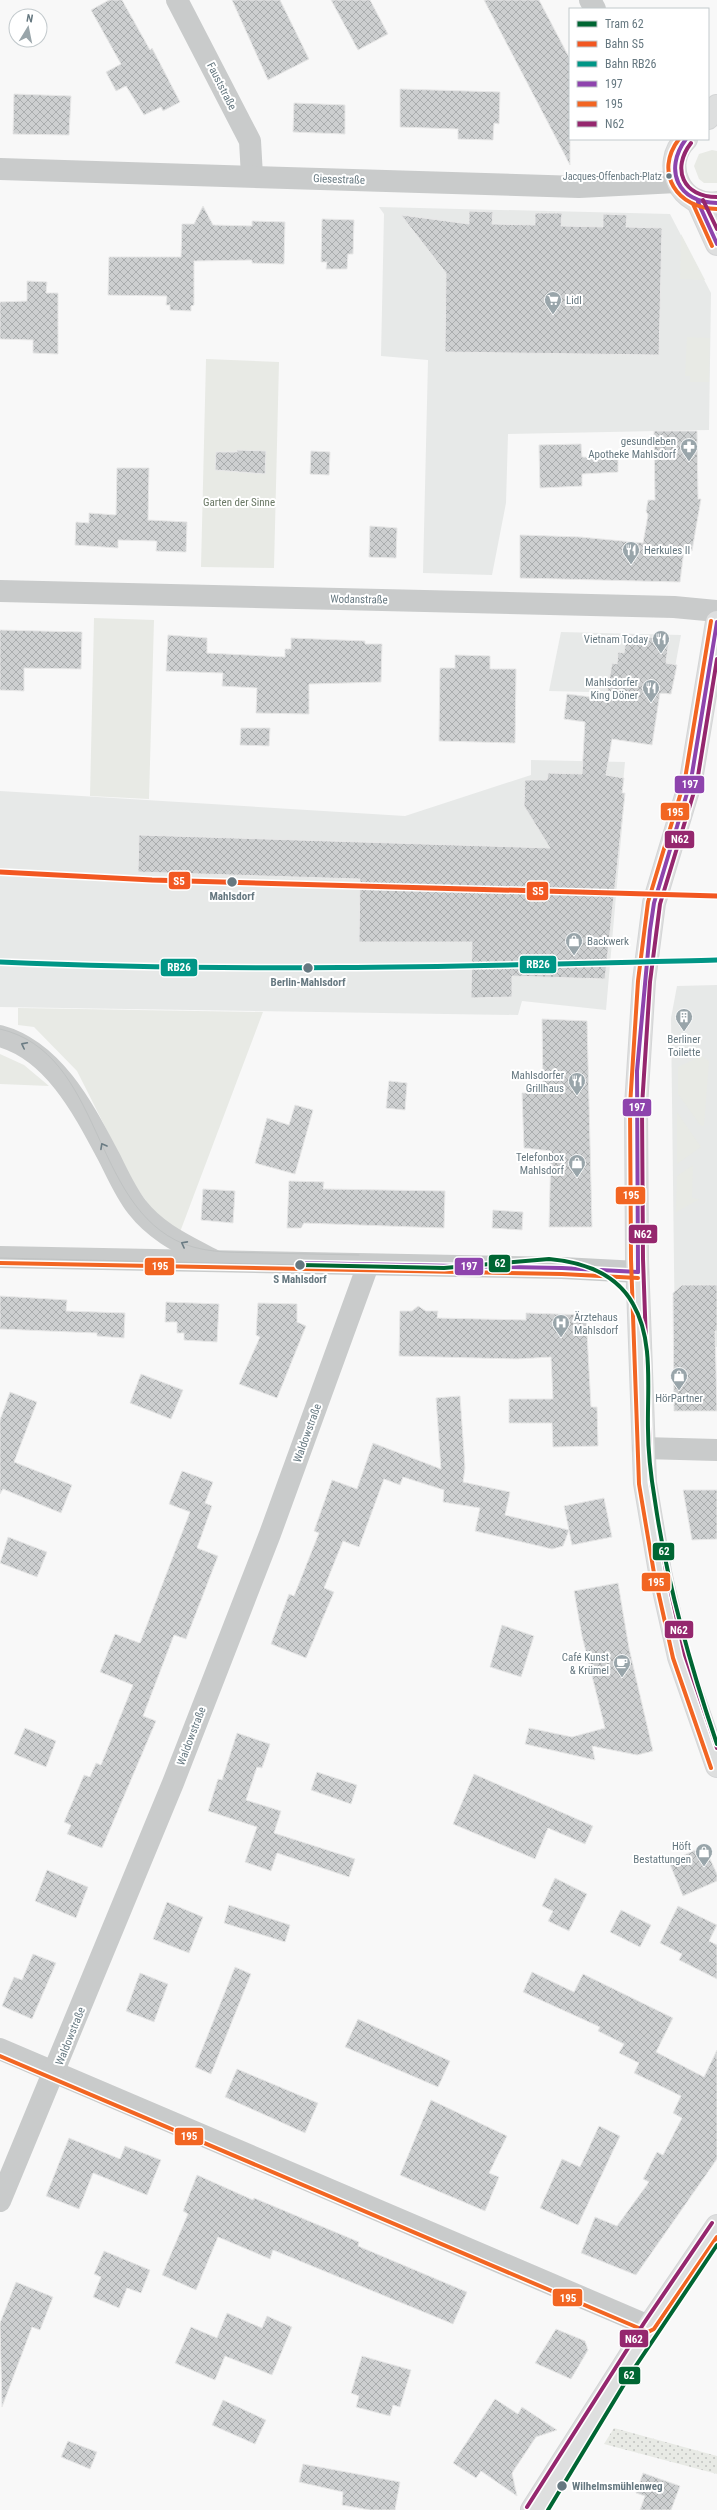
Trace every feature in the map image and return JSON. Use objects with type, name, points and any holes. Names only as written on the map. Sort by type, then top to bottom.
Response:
[{"type":"main road","points":[[709,117],[717,106]]},
{"type":"main road","points":[[680,141],[675,158],[674,171],[677,182],[688,197],[708,203],[717,244]]},
{"type":"main road","points":[[717,622],[691,780],[670,845],[654,904],[650,930],[637,1072],[638,1272],[643,1448],[650,1517],[670,1619],[688,1690],[717,1766]]},
{"type":"main road","points":[[532,2510],[648,2326],[717,2226]]},
{"type":"street","name":"Fauststraße","points":[[178,0],[250,141],[252,176]]},
{"type":"street","name":"Giesestraße","points":[[0,169],[579,187],[677,182]]},
{"type":"street","name":"Wodanstraße","points":[[0,591],[674,607],[717,611]]},
{"type":"street","points":[[0,1036],[33,1051],[57,1073],[102,1145],[131,1198],[144,1216],[166,1235],[218,1262]]},
{"type":"street","points":[[0,1251],[41,1257]]},
{"type":"street","points":[[0,1257],[638,1272]]},
{"type":"street","name":"Waldowstraße","points":[[0,2201],[55,2072],[170,1791],[267,1541],[368,1265]]},
{"type":"street","points":[[643,1448],[717,1450]]},
{"type":"street","points":[[0,2048],[648,2326]]},
{"type":"shaded area","points":[[379,207],[670,214],[711,293],[709,430],[508,434],[506,503],[492,575],[423,573],[428,360],[381,356],[384,214]]},
{"type":"shaded area","points":[[561,632],[681,635],[670,694],[549,691]]},
{"type":"shaded area","points":[[531,760],[625,762],[622,793],[625,793],[606,1010],[522,1001],[518,1015],[0,1007],[0,791],[405,816],[531,775]]},
{"type":"shaded area","points":[[717,985],[717,1347],[675,1347],[671,1018],[677,986]]},
{"type":"green space","name":"Jacques-Offenbach-Platz","points":[[712,150],[717,151],[717,183],[704,183],[699,179],[694,166],[699,154]]},
{"type":"green space","points":[[681,234],[705,280],[680,279]]},
{"type":"green space","points":[[687,337],[710,338],[709,382],[690,382],[690,376],[685,376]]},
{"type":"green space","name":"Garten der Sinne","points":[[206,359],[279,362],[274,568],[201,567]]},
{"type":"green space","points":[[94,618],[154,620],[149,799],[90,796]]},
{"type":"green space","points":[[18,1008],[263,1012],[180,1232],[160,1219],[135,1186],[77,1071],[34,1027],[18,1025]]},
{"type":"green space","points":[[0,1054],[24,1065],[49,1086],[0,1084]]},
{"type":"green space","points":[[701,1056],[709,1061],[704,1126],[700,1125],[678,1094],[678,1067]]},
{"type":"green space","points":[[677,1112],[701,1147],[677,1164]]},
{"type":"green space","points":[[693,1165],[692,1198],[700,1199],[676,1212],[677,1176]]},
{"type":"green space","points":[[614,2428],[717,2456],[717,2474],[604,2444]]},
{"type":"building","points":[[109,0],[122,0],[150,50],[152,48],[180,102],[163,111],[161,107],[144,115],[126,86],[116,91],[106,72],[121,64],[91,10]]},
{"type":"building","points":[[232,0],[280,0],[309,59],[268,80]]},
{"type":"building","points":[[331,0],[370,0],[388,34],[358,50]]},
{"type":"building","points":[[484,0],[539,0],[569,57],[570,165]]},
{"type":"building","points":[[400,89],[500,92],[499,124],[494,123],[493,140],[458,139],[458,129],[400,127]]},
{"type":"building","points":[[14,94],[71,96],[69,135],[13,134]]},
{"type":"building","points":[[294,103],[345,105],[345,134],[293,132]]},
{"type":"building","points":[[203,206],[213,225],[252,226],[252,221],[285,222],[284,264],[252,263],[252,260],[194,261],[194,305],[191,306],[191,311],[170,310],[170,305],[166,305],[167,296],[108,295],[109,257],[181,257],[182,224],[194,224]]},
{"type":"building","name":"Lidl","points":[[469,211],[493,212],[492,224],[535,225],[535,213],[562,213],[561,226],[603,227],[603,214],[627,215],[626,227],[662,228],[659,355],[445,352],[446,273],[401,215],[469,224]]},
{"type":"building","points":[[322,219],[354,220],[353,254],[348,254],[347,269],[326,269],[327,262],[321,262]]},
{"type":"building","points":[[27,281],[47,282],[46,293],[58,293],[58,354],[33,353],[33,340],[0,339],[0,302],[27,301]]},
{"type":"building","points":[[654,431],[697,431],[698,499],[701,499],[692,551],[684,550],[680,582],[520,578],[520,535],[580,537],[643,543],[648,515],[646,511],[648,500],[655,500]]},
{"type":"building","points":[[581,444],[582,457],[618,459],[618,472],[582,474],[582,486],[540,488],[539,445]]},
{"type":"building","points":[[237,450],[266,451],[265,474],[215,470],[216,452],[237,452]]},
{"type":"building","points":[[311,451],[330,452],[329,475],[310,474]]},
{"type":"building","points":[[117,468],[149,468],[148,520],[187,522],[186,552],[156,551],[157,541],[118,540],[118,548],[75,545],[76,522],[89,523],[89,513],[116,515]]},
{"type":"building","points":[[370,526],[397,528],[396,558],[369,557]]},
{"type":"building","points":[[0,630],[82,632],[81,669],[24,668],[24,691],[0,690]]},
{"type":"building","points":[[627,634],[669,640],[666,663],[677,665],[671,694],[660,693],[652,745],[612,739],[606,775],[624,778],[622,793],[625,793],[605,979],[512,976],[512,997],[471,998],[472,942],[359,942],[360,879],[138,872],[139,835],[550,848],[524,806],[525,780],[547,780],[548,773],[582,774],[585,722],[564,719],[567,694],[591,697],[592,693],[607,693],[612,663],[617,664],[618,652],[624,653]]},
{"type":"building","points":[[168,635],[207,638],[207,653],[285,657],[285,649],[291,649],[291,638],[365,641],[365,644],[382,644],[381,682],[309,684],[309,714],[256,713],[257,688],[222,686],[223,673],[166,671]]},
{"type":"building","points":[[455,655],[490,656],[490,669],[516,669],[515,743],[439,741],[440,668],[455,668]]},
{"type":"building","points":[[241,728],[270,728],[269,746],[240,745]]},
{"type":"building","points":[[542,1019],[587,1021],[592,1227],[549,1227],[551,1151],[524,1148],[522,1093],[543,1093]]},
{"type":"building","points":[[389,1081],[407,1083],[405,1110],[386,1108]]},
{"type":"building","points":[[295,1105],[313,1110],[295,1174],[255,1163],[267,1118],[289,1125]]},
{"type":"building","points":[[289,1181],[324,1182],[323,1189],[445,1191],[444,1228],[304,1223],[301,1228],[287,1228]]},
{"type":"building","points":[[203,1189],[235,1191],[233,1223],[201,1220]]},
{"type":"building","points":[[493,1210],[523,1212],[522,1230],[492,1228]]},
{"type":"building","points":[[682,1285],[717,1285],[717,1331],[715,1331],[717,1411],[674,1411],[673,1293]]},
{"type":"building","points":[[0,1296],[67,1300],[66,1311],[125,1313],[124,1338],[97,1336],[97,1333],[0,1329]]},
{"type":"building","points":[[166,1302],[219,1304],[217,1342],[184,1340],[184,1333],[177,1333],[177,1322],[165,1322]]},
{"type":"building","points":[[258,1303],[297,1304],[297,1322],[306,1326],[277,1398],[239,1384],[260,1337],[256,1335]]},
{"type":"building","points":[[418,1306],[426,1311],[438,1311],[437,1318],[526,1320],[526,1313],[586,1315],[591,1407],[597,1407],[598,1446],[553,1447],[552,1423],[509,1423],[509,1399],[553,1399],[551,1357],[517,1359],[399,1356],[400,1311],[412,1311]]},
{"type":"building","points":[[141,1374],[183,1390],[171,1419],[130,1403]]},
{"type":"building","points":[[10,1392],[37,1402],[14,1462],[72,1485],[61,1513],[3,1489],[0,1494],[0,1420]]},
{"type":"building","points":[[460,1396],[465,1468],[463,1482],[510,1492],[505,1515],[569,1530],[563,1546],[552,1549],[475,1531],[480,1508],[443,1502],[444,1490],[403,1477],[400,1485],[384,1479],[359,1547],[343,1541],[324,1588],[334,1592],[306,1658],[271,1644],[289,1594],[294,1596],[319,1533],[314,1531],[332,1480],[357,1489],[373,1443],[441,1469],[436,1398]]},
{"type":"building","points":[[182,1471],[213,1482],[205,1503],[212,1506],[197,1548],[218,1556],[186,1639],[174,1635],[143,1716],[156,1721],[102,1848],[67,1834],[71,1825],[64,1822],[84,1775],[90,1777],[96,1763],[101,1765],[133,1685],[100,1672],[115,1634],[140,1643],[190,1512],[169,1504]]},
{"type":"building","points":[[683,1490],[717,1490],[717,1539],[692,1540]]},
{"type":"building","points":[[604,1498],[612,1537],[572,1545],[564,1506]]},
{"type":"building","points":[[8,1537],[47,1552],[37,1577],[0,1563]]},
{"type":"building","points":[[618,1583],[629,1648],[653,1751],[637,1755],[592,1746],[595,1760],[525,1744],[529,1728],[572,1737],[605,1728],[582,1636],[574,1591]]},
{"type":"building","points":[[502,1625],[534,1636],[521,1677],[490,1667]]},
{"type":"building","points":[[25,1728],[56,1741],[46,1767],[14,1754]]},
{"type":"building","points":[[237,1733],[270,1744],[262,1768],[257,1767],[246,1800],[281,1811],[274,1833],[355,1859],[349,1877],[277,1853],[271,1871],[245,1862],[257,1827],[208,1811],[218,1779],[222,1780]]},
{"type":"building","points":[[317,1772],[357,1785],[351,1804],[311,1790]]},
{"type":"building","points":[[474,1774],[593,1826],[585,1844],[548,1828],[535,1859],[453,1824]]},
{"type":"building","points":[[704,1846],[717,1874],[717,1881],[683,1896],[669,1862]]},
{"type":"building","points":[[47,1870],[88,1887],[76,1918],[35,1901]]},
{"type":"building","points":[[555,1878],[587,1894],[569,1931],[548,1921],[553,1911],[542,1906]]},
{"type":"building","points":[[167,1902],[203,1917],[189,1953],[153,1939]]},
{"type":"building","points":[[229,1905],[290,1925],[285,1942],[224,1923]]},
{"type":"building","points":[[678,1906],[717,1925],[709,1941],[717,1945],[717,1979],[679,1960],[682,1954],[660,1943]]},
{"type":"building","points":[[621,1910],[651,1925],[640,1947],[610,1932]]},
{"type":"building","points":[[33,1954],[56,1963],[32,2019],[2,2006],[14,1977],[22,1980]]},
{"type":"building","points":[[235,1967],[251,1974],[211,2074],[195,2067]]},
{"type":"building","points":[[532,1972],[574,1992],[583,1974],[673,2018],[656,2052],[704,2077],[717,2050],[717,2159],[636,2275],[581,2253],[595,2217],[617,2226],[649,2182],[643,2179],[657,2152],[663,2155],[682,2118],[673,2113],[681,2096],[634,2073],[639,2063],[619,2053],[624,2044],[598,2031],[600,2027],[523,1992]]},
{"type":"building","points":[[140,1973],[168,1984],[154,2022],[126,2011]]},
{"type":"building","points":[[358,2019],[450,2061],[438,2087],[345,2047]]},
{"type":"building","points":[[237,2069],[318,2103],[305,2133],[225,2097]]},
{"type":"building","points":[[431,2100],[507,2136],[489,2173],[499,2177],[485,2211],[400,2175]]},
{"type":"building","points":[[599,2126],[620,2136],[578,2225],[540,2208],[562,2159],[580,2167]]},
{"type":"building","points":[[69,2138],[120,2159],[125,2146],[161,2160],[147,2195],[93,2173],[79,2209],[46,2196]]},
{"type":"building","points":[[197,2175],[253,2200],[254,2198],[359,2242],[358,2246],[467,2292],[453,2324],[273,2250],[270,2259],[218,2237],[196,2290],[162,2275],[188,2214],[183,2211]]},
{"type":"building","points":[[104,2251],[150,2270],[141,2293],[127,2288],[119,2308],[93,2297],[101,2277],[94,2274]]},
{"type":"building","points":[[16,2282],[53,2297],[40,2330],[32,2327],[2,2407],[0,2323]]},
{"type":"building","points":[[227,2313],[262,2328],[267,2316],[292,2327],[272,2375],[225,2356],[215,2380],[175,2363],[191,2327],[217,2338]]},
{"type":"building","points":[[556,2329],[585,2341],[588,2350],[571,2379],[535,2363]]},
{"type":"building","points":[[362,2356],[411,2370],[400,2407],[393,2405],[390,2416],[356,2407],[359,2396],[351,2393]]},
{"type":"building","points":[[495,2399],[518,2414],[522,2407],[557,2430],[536,2437],[512,2473],[517,2496],[481,2471],[476,2478],[453,2463]]},
{"type":"building","points":[[223,2400],[266,2420],[255,2444],[212,2425]]},
{"type":"building","points":[[68,2441],[97,2452],[90,2469],[61,2457]]},
{"type":"building","points":[[303,2464],[400,2482],[395,2510],[370,2510],[342,2505],[343,2492],[299,2482]]},
{"type":"building","points":[[643,2473],[680,2486],[671,2510],[640,2510],[645,2496],[636,2493]]},
{"type":"tram line","points":[[0,1029],[34,1044],[59,1067],[79,1098],[112,1166],[130,1198],[153,1225],[184,1244],[214,1251],[359,1255]]},
{"type":"tram line","points":[[0,1258],[300,1265]]},
{"type":"tram line","name":"62","points":[[300,1265],[444,1268],[549,1259],[586,1266],[608,1277],[626,1293],[640,1318],[647,1349],[649,1456],[666,1563],[680,1624],[717,1744]]},
{"type":"tram line","name":"62","points":[[548,2510],[631,2373],[717,2245]]},
{"type":"rail line","name":"S5","points":[[0,872],[152,880],[717,896]]},
{"type":"rail line","name":"RB26","points":[[0,962],[269,968],[717,960]]},
{"type":"transit line","name":"195","points":[[678,140],[668,164],[669,176],[674,187],[681,196],[691,203],[717,209]]},
{"type":"transit line","name":"197","points":[[685,140],[679,151],[676,162],[675,173],[678,183],[684,191],[692,197],[704,202],[717,203]]},
{"type":"transit line","name":"N62","points":[[691,143],[682,162],[681,172],[684,180],[689,187],[696,192],[705,196],[717,197]]},
{"type":"transit line","name":"N62","points":[[703,200],[717,229]]},
{"type":"transit line","name":"197","points":[[698,202],[717,244]]},
{"type":"transit line","name":"195","points":[[693,204],[712,246]]},
{"type":"transit line","name":"195","points":[[711,621],[685,779],[648,902],[638,981],[630,1106],[631,1259],[639,1484],[654,1573],[673,1658],[711,1768]]},
{"type":"transit line","name":"197","points":[[638,1272],[637,1071],[650,930],[654,903],[691,780],[717,622]]},
{"type":"transit line","name":"N62","points":[[717,659],[697,782],[660,904],[650,982],[642,1106],[643,1259],[651,1482],[666,1571],[685,1655],[717,1748]]},
{"type":"transit line","name":"195","points":[[0,1263],[562,1274],[638,1278]]},
{"type":"transit line","name":"197","points":[[300,1263],[562,1268],[638,1272]]},
{"type":"transit line","name":"195","points":[[0,2056],[648,2332],[654,2329],[717,2237]]},
{"type":"transit line","name":"N62","points":[[527,2507],[644,2323],[712,2223]]},
{"type":"place","name":"Jacques-Offenbach-Platz","points":[[669,176]]},
{"type":"place","name":"Lidl","points":[[553,315]]},
{"type":"place","name":"gesundleben Apotheke Mahlsdorf","points":[[689,462]]},
{"type":"place","name":"Herkules II","points":[[631,565]]},
{"type":"place","name":"Vietnam Today","points":[[661,654]]},
{"type":"place","name":"Mahlsdorfer King Döner","points":[[651,703]]},
{"type":"place","name":"Mahlsdorf","points":[[232,882]]},
{"type":"place","name":"Backwerk","points":[[574,956]]},
{"type":"place","name":"Berlin-Mahlsdorf","points":[[308,968]]},
{"type":"place","name":"Berliner Toilette","points":[[684,1032]]},
{"type":"place","name":"Mahlsdorfer Grillhaus","points":[[577,1096]]},
{"type":"place","name":"Telefonbox Mahlsdorf","points":[[577,1178]]},
{"type":"place","name":"S Mahlsdorf","points":[[300,1265]]},
{"type":"place","name":"Ärztehaus Mahlsdorf","points":[[561,1338]]},
{"type":"place","name":"HörPartner","points":[[679,1391]]},
{"type":"place","name":"Café Kunst & Krümel","points":[[622,1678]]},
{"type":"place","name":"Höft Bestattungen","points":[[704,1867]]},
{"type":"place","name":"Wilhelmsmühlenweg","points":[[562,2486]]}]
